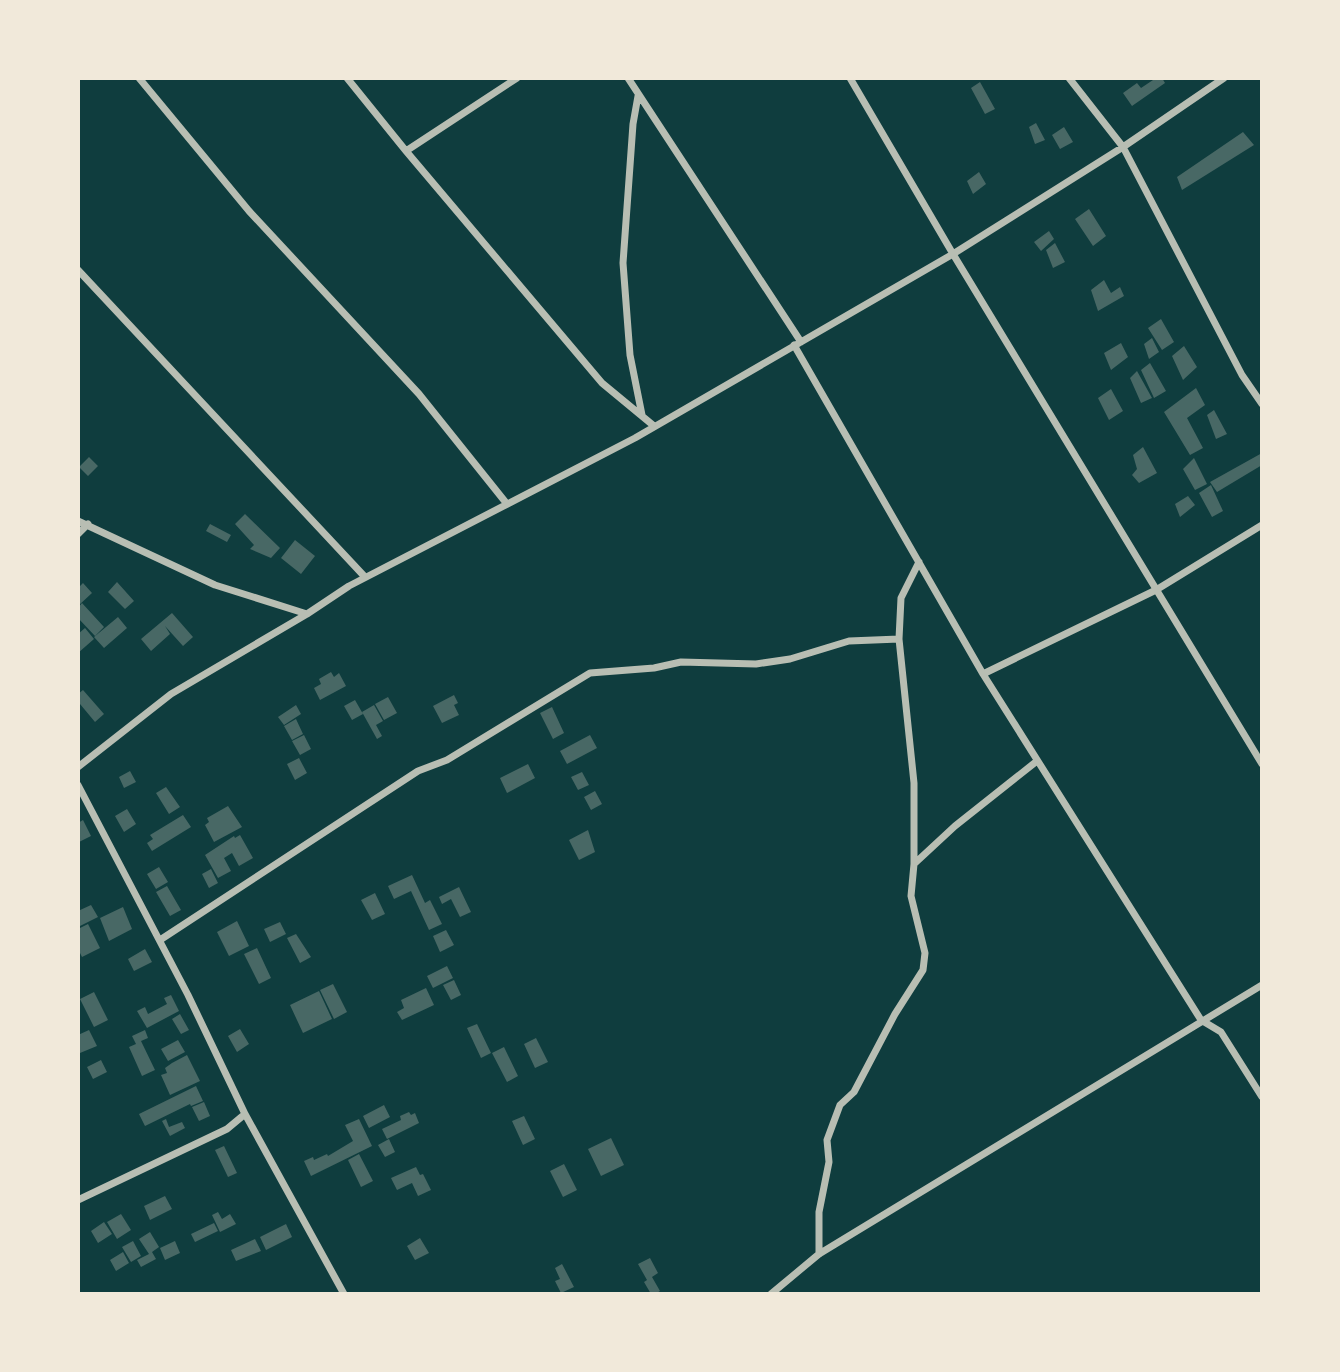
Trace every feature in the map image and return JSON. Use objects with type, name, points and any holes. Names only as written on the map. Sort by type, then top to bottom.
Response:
[{"type":"street","points":[[139,78],[249,211],[419,394],[507,504]]},
{"type":"street","points":[[347,78],[602,383],[654,426]]},
{"type":"street","points":[[406,151],[517,78]]},
{"type":"street","points":[[628,78],[797,343],[983,674],[1037,761],[1201,1020],[1221,1032],[1262,1097]]},
{"type":"street","points":[[850,78],[1262,764]]},
{"type":"street","points":[[1069,78],[1123,147],[1242,375],[1262,404]]},
{"type":"street","points":[[78,767],[171,694],[365,577],[654,426],[953,254],[1123,147],[1224,78]]},
{"type":"street","points":[[638,96],[633,124],[623,263],[630,355],[643,417]]},
{"type":"street","points":[[78,270],[365,577]]},
{"type":"street","points":[[78,521],[215,585],[307,614]]},
{"type":"street","points":[[78,534],[88,524]]},
{"type":"street","points":[[983,674],[1156,590],[1262,525]]},
{"type":"street","points":[[819,1254],[819,1212],[829,1162],[827,1140],[840,1105],[854,1092],[895,1014],[923,970],[925,953],[911,896],[914,783],[899,639],[901,598],[919,562]]},
{"type":"street","points":[[160,940],[418,771],[447,760],[590,673],[654,668],[681,662],[756,664],[790,659],[849,641],[899,639]]},
{"type":"street","points":[[914,864],[955,826],[1037,761]]},
{"type":"street","points":[[78,785],[160,940],[245,1114],[344,1294]]},
{"type":"street","points":[[771,1294],[819,1254],[1262,985]]},
{"type":"street","points":[[78,1200],[227,1129],[245,1114]]},
{"type":"building","points":[[1156,78],[1162,78],[1165,83],[1132,106],[1123,93],[1137,83],[1141,88]]},
{"type":"building","points":[[980,82],[995,109],[985,114],[971,88]]},
{"type":"building","points":[[1036,123],[1045,140],[1035,144],[1029,127]]},
{"type":"building","points":[[1064,127],[1073,142],[1060,149],[1052,135]]},
{"type":"building","points":[[1243,132],[1254,145],[1182,190],[1177,177]]},
{"type":"building","points":[[979,172],[986,184],[973,194],[967,181]]},
{"type":"building","points":[[1089,209],[1106,236],[1093,246],[1075,219]]},
{"type":"building","points":[[1049,231],[1054,239],[1041,251],[1034,242]]},
{"type":"building","points":[[1055,243],[1065,262],[1053,268],[1046,250]]},
{"type":"building","points":[[1104,280],[1111,293],[1120,287],[1124,296],[1098,311],[1091,290]]},
{"type":"building","points":[[1161,319],[1174,342],[1162,350],[1148,328]]},
{"type":"building","points":[[1152,338],[1159,352],[1149,359],[1144,344]]},
{"type":"building","points":[[1121,343],[1128,357],[1111,370],[1104,353]]},
{"type":"building","points":[[1184,346],[1197,367],[1183,380],[1172,356]]},
{"type":"building","points":[[1150,363],[1166,391],[1154,398],[1141,370]]},
{"type":"building","points":[[1137,371],[1152,398],[1141,403],[1130,378]]},
{"type":"building","points":[[1196,388],[1205,405],[1187,418],[1203,448],[1190,455],[1164,412]]},
{"type":"building","points":[[1111,389],[1123,411],[1109,420],[1098,398]]},
{"type":"building","points":[[1214,410],[1227,434],[1216,439],[1207,415]]},
{"type":"building","points":[[1143,447],[1157,473],[1139,483],[1132,475],[1137,469],[1133,455]]},
{"type":"building","points":[[1262,453],[1262,465],[1217,492],[1210,482]]},
{"type":"building","points":[[89,457],[98,466],[88,476],[79,467]]},
{"type":"building","points":[[1194,458],[1207,484],[1195,490],[1183,469]]},
{"type":"building","points":[[1211,485],[1223,511],[1212,517],[1199,493]]},
{"type":"building","points":[[1188,496],[1195,505],[1180,517],[1175,504]]},
{"type":"building","points":[[245,514],[280,548],[271,558],[250,549],[254,545],[235,524]]},
{"type":"building","points":[[210,524],[231,535],[227,542],[206,531]]},
{"type":"building","points":[[295,540],[315,556],[301,574],[281,558]]},
{"type":"building","points":[[117,582],[134,601],[125,609],[108,592]]},
{"type":"building","points":[[83,583],[92,593],[78,606],[78,588]]},
{"type":"building","points":[[82,603],[104,627],[95,636],[78,618],[78,608]]},
{"type":"building","points":[[172,613],[193,637],[183,646],[165,626],[170,634],[151,651],[141,639]]},
{"type":"building","points":[[118,617],[127,628],[104,648],[94,637]]},
{"type":"building","points":[[85,628],[94,639],[78,653],[78,634]]},
{"type":"building","points":[[331,672],[334,677],[339,673],[346,686],[320,700],[314,688],[321,684],[319,679]]},
{"type":"building","points":[[83,690],[104,714],[95,722],[78,705],[78,694]]},
{"type":"building","points":[[454,695],[458,703],[454,705],[459,715],[442,723],[433,706]]},
{"type":"building","points":[[388,697],[397,713],[384,720],[375,704]]},
{"type":"building","points":[[355,700],[363,714],[352,720],[344,706]]},
{"type":"building","points":[[296,705],[301,714],[284,725],[278,717]]},
{"type":"building","points":[[374,705],[383,721],[376,725],[382,736],[377,739],[362,712]]},
{"type":"building","points":[[552,707],[564,733],[553,739],[540,713]]},
{"type":"building","points":[[296,719],[303,734],[292,740],[284,726]]},
{"type":"building","points":[[304,735],[311,749],[300,755],[292,741]]},
{"type":"building","points":[[590,735],[597,748],[567,764],[560,751]]},
{"type":"building","points":[[299,758],[307,773],[295,780],[287,764]]},
{"type":"building","points":[[528,764],[535,778],[507,793],[500,778]]},
{"type":"building","points":[[130,771],[136,782],[124,788],[119,777]]},
{"type":"building","points":[[582,772],[589,785],[578,790],[571,777]]},
{"type":"building","points":[[166,787],[180,807],[169,814],[156,793]]},
{"type":"building","points":[[595,791],[602,804],[591,810],[584,797]]},
{"type":"building","points":[[228,806],[242,827],[214,842],[205,825],[209,822],[207,818]]},
{"type":"building","points":[[127,809],[136,824],[124,832],[115,816]]},
{"type":"building","points":[[183,815],[191,827],[152,851],[147,843],[153,839],[150,835]]},
{"type":"building","points":[[83,820],[91,836],[79,842],[78,823]]},
{"type":"building","points":[[588,830],[595,852],[579,860],[569,840]]},
{"type":"building","points":[[240,835],[253,858],[239,866],[232,853],[224,858],[231,871],[218,878],[205,855]]},
{"type":"building","points":[[159,867],[168,882],[156,889],[147,874]]},
{"type":"building","points":[[211,869],[218,883],[209,888],[202,874]]},
{"type":"building","points":[[412,875],[425,903],[430,900],[442,924],[429,930],[411,891],[394,899],[388,886]]},
{"type":"building","points":[[167,886],[181,910],[170,916],[156,892]]},
{"type":"building","points":[[459,887],[471,912],[460,917],[451,899],[442,904],[439,897]]},
{"type":"building","points":[[375,893],[385,914],[372,920],[361,900]]},
{"type":"building","points":[[91,905],[98,917],[78,927],[78,911]]},
{"type":"building","points":[[123,907],[132,929],[109,941],[100,918]]},
{"type":"building","points":[[237,921],[249,946],[229,956],[217,932]]},
{"type":"building","points":[[280,922],[286,934],[270,942],[264,929]]},
{"type":"building","points":[[88,924],[100,948],[82,957],[78,949],[78,929]]},
{"type":"building","points":[[446,930],[454,945],[440,952],[433,936]]},
{"type":"building","points":[[296,934],[311,957],[300,963],[287,938]]},
{"type":"building","points":[[257,948],[271,978],[259,984],[244,954]]},
{"type":"building","points":[[145,949],[152,962],[134,971],[128,959]]},
{"type":"building","points":[[447,966],[453,978],[433,988],[427,976]]},
{"type":"building","points":[[454,980],[461,995],[451,1000],[443,985]]},
{"type":"building","points":[[333,984],[347,1012],[334,1019],[320,990]]},
{"type":"building","points":[[426,988],[434,1005],[402,1020],[397,1012],[404,1008],[401,1000]]},
{"type":"building","points":[[319,991],[332,1019],[303,1033],[290,1005]]},
{"type":"building","points":[[94,992],[108,1020],[94,1027],[80,999]]},
{"type":"building","points":[[171,995],[179,1011],[147,1028],[137,1011],[145,1007],[148,1014],[167,1004],[164,998]]},
{"type":"building","points":[[180,1014],[189,1030],[181,1034],[172,1019]]},
{"type":"building","points":[[477,1024],[491,1053],[481,1058],[467,1028]]},
{"type":"building","points":[[240,1029],[249,1044],[237,1052],[228,1036]]},
{"type":"building","points":[[89,1030],[97,1046],[80,1053],[78,1035]]},
{"type":"building","points":[[145,1030],[148,1038],[141,1041],[155,1070],[142,1076],[129,1047],[136,1044],[132,1036]]},
{"type":"building","points":[[536,1038],[548,1062],[535,1068],[524,1044]]},
{"type":"building","points":[[178,1040],[185,1052],[168,1061],[161,1049]]},
{"type":"building","points":[[504,1047],[518,1076],[507,1082],[492,1053]]},
{"type":"building","points":[[187,1055],[200,1081],[170,1095],[161,1075],[167,1073],[165,1068]]},
{"type":"building","points":[[101,1060],[107,1072],[93,1079],[87,1067]]},
{"type":"building","points":[[196,1086],[203,1101],[145,1126],[139,1114]]},
{"type":"building","points":[[204,1102],[210,1116],[199,1121],[192,1107]]},
{"type":"building","points":[[384,1105],[390,1117],[369,1128],[363,1116]]},
{"type":"building","points":[[409,1112],[411,1115],[415,1113],[419,1123],[387,1139],[382,1129],[401,1120],[400,1116]]},
{"type":"building","points":[[524,1116],[535,1139],[523,1145],[512,1121]]},
{"type":"building","points":[[166,1119],[169,1127],[182,1122],[185,1128],[170,1136],[162,1121]]},
{"type":"building","points":[[359,1119],[372,1146],[311,1176],[304,1161],[328,1156],[353,1141],[345,1125]]},
{"type":"building","points":[[611,1138],[624,1165],[601,1176],[588,1149]]},
{"type":"building","points":[[389,1139],[395,1152],[385,1157],[378,1145]]},
{"type":"building","points":[[224,1146],[237,1173],[228,1177],[215,1150]]},
{"type":"building","points":[[359,1154],[373,1181],[361,1187],[348,1160]]},
{"type":"building","points":[[564,1164],[577,1190],[563,1197],[550,1171]]},
{"type":"building","points":[[416,1167],[431,1190],[418,1196],[412,1183],[397,1190],[391,1178]]},
{"type":"building","points":[[165,1196],[172,1209],[150,1220],[144,1206]]},
{"type":"building","points":[[218,1212],[222,1219],[230,1214],[236,1224],[220,1232],[212,1215]]},
{"type":"building","points":[[121,1214],[131,1230],[117,1239],[107,1222]]},
{"type":"building","points":[[104,1222],[112,1234],[98,1243],[91,1231]]},
{"type":"building","points":[[214,1223],[218,1231],[195,1242],[191,1234]]},
{"type":"building","points":[[286,1224],[292,1237],[266,1250],[260,1237]]},
{"type":"building","points":[[150,1232],[159,1247],[152,1252],[156,1259],[141,1267],[137,1260],[149,1254],[139,1239]]},
{"type":"building","points":[[420,1238],[429,1253],[415,1260],[407,1246]]},
{"type":"building","points":[[255,1239],[261,1251],[236,1261],[231,1250]]},
{"type":"building","points":[[133,1241],[141,1256],[131,1262],[122,1247]]},
{"type":"building","points":[[175,1241],[180,1253],[165,1260],[160,1248]]},
{"type":"building","points":[[123,1252],[129,1263],[116,1271],[110,1260]]},
{"type":"building","points":[[650,1258],[658,1273],[652,1277],[660,1291],[655,1294],[651,1294],[644,1282],[647,1280],[638,1264]]},
{"type":"building","points":[[562,1264],[574,1287],[561,1293],[555,1281],[560,1279],[555,1268]]}]
